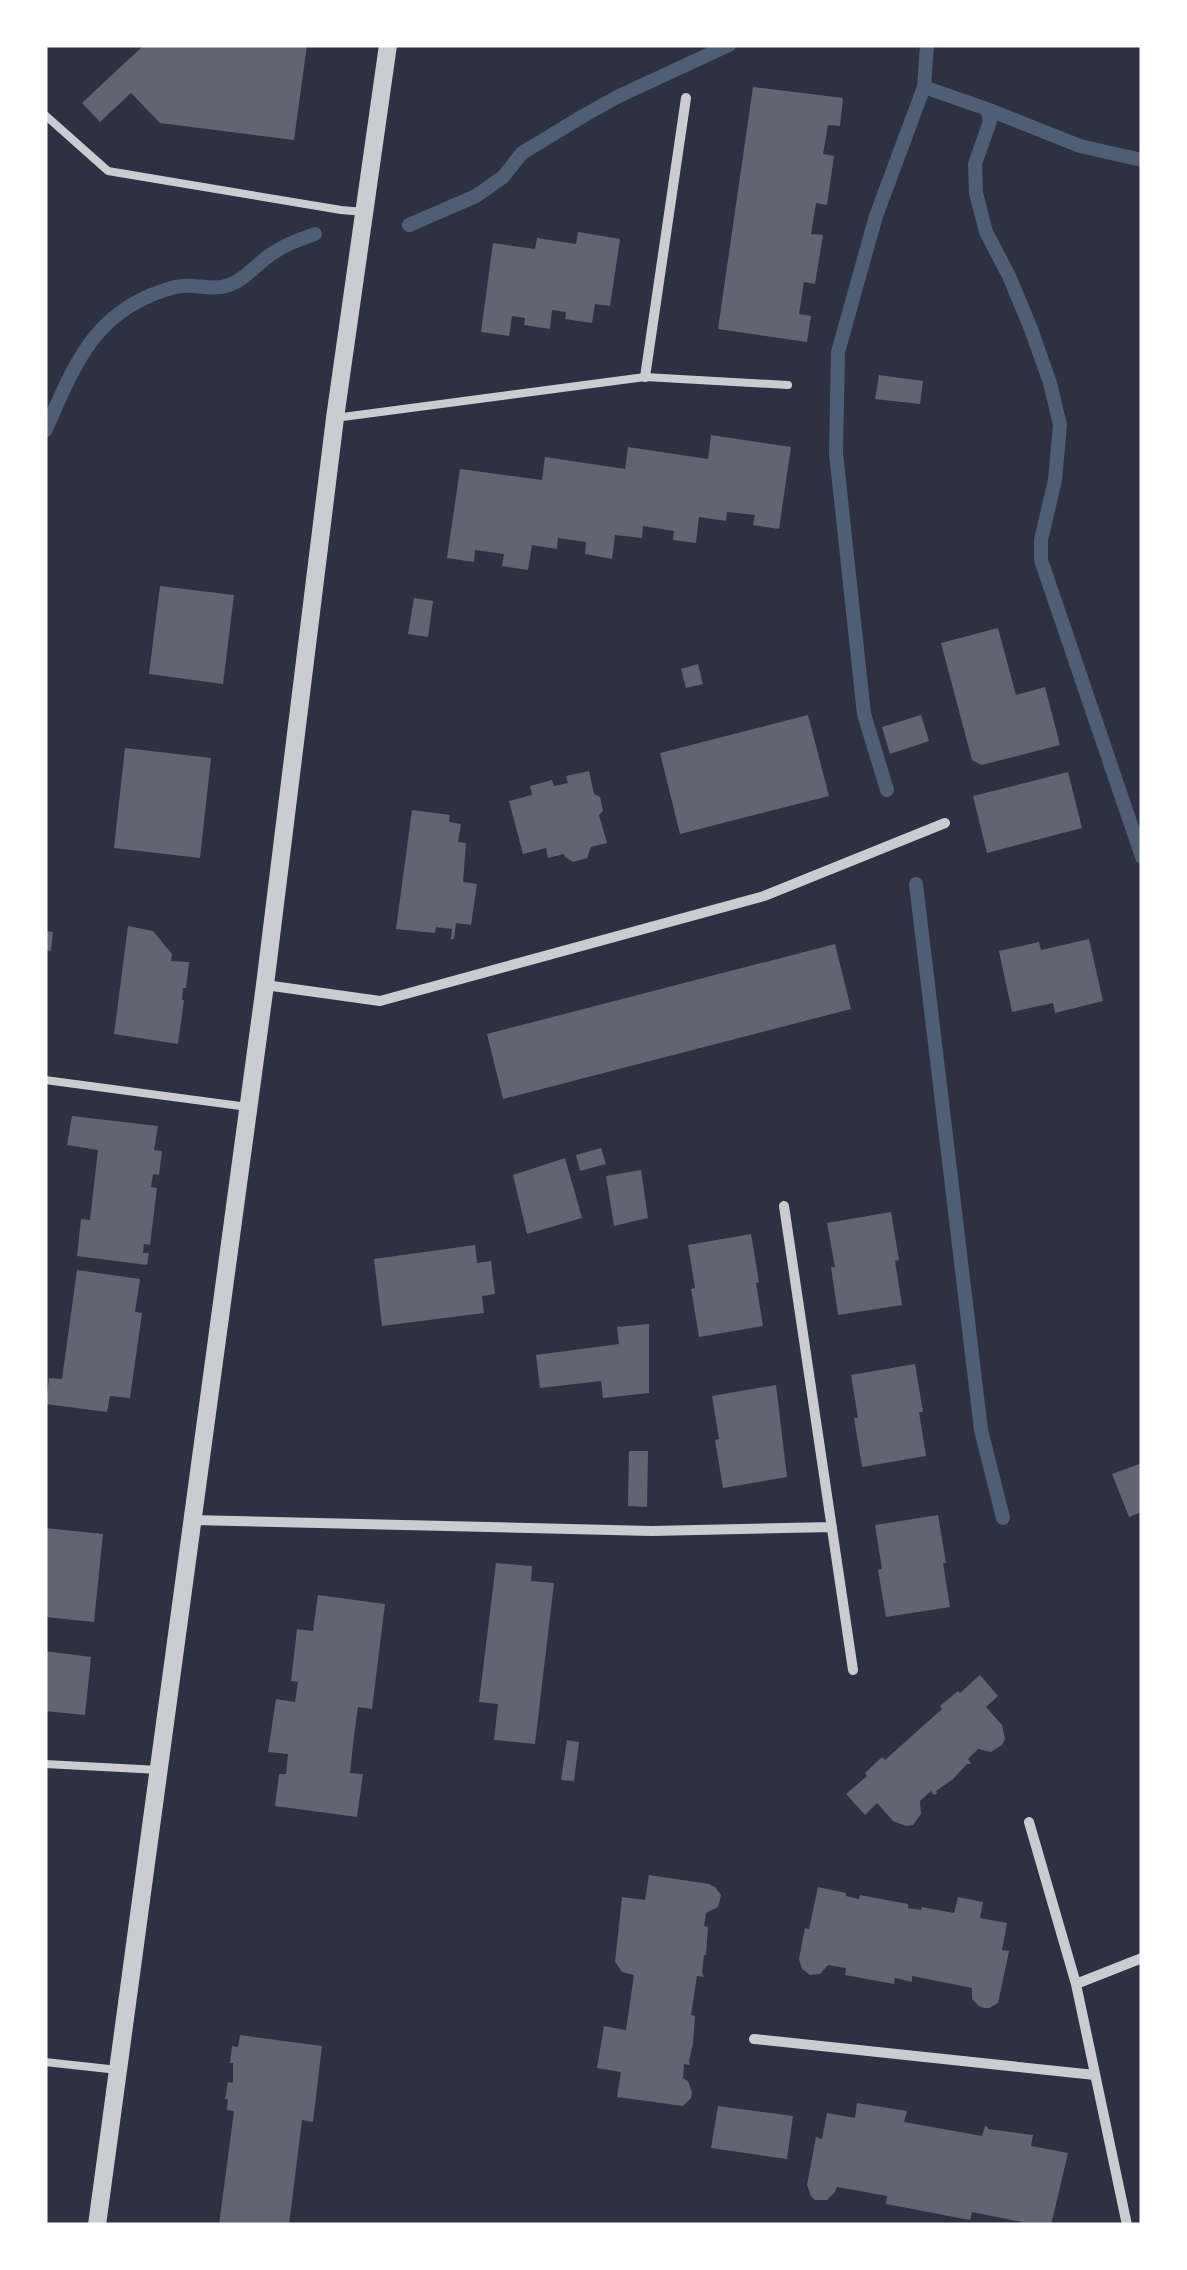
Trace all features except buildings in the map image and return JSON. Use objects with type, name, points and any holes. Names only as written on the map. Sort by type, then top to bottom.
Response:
[{"type":"street","points":[[97,2225],[265,985],[335,418],[388,45]]},
{"type":"street","points":[[645,378],[686,98]]},
{"type":"street","points":[[265,985],[380,1001],[764,896],[945,823]]},
{"type":"street","points":[[784,1206],[853,1670]]},
{"type":"street","points":[[192,1520],[652,1531],[832,1527]]},
{"type":"street","points":[[1029,1822],[1076,1984],[1126,2225]]},
{"type":"street","points":[[1076,1984],[1142,1958]]},
{"type":"street","points":[[754,2038],[1095,2074]]},
{"type":"lane","points":[[45,115],[108,171],[364,212]]},
{"type":"lane","points":[[335,418],[645,378],[788,385]]},
{"type":"lane","points":[[45,1080],[248,1107]]},
{"type":"lane","points":[[45,1764],[158,1770]]},
{"type":"lane","points":[[45,2062],[118,2070]]},
{"type":"waterway","points":[[409,225],[476,196],[503,177],[522,153],[583,116],[729,45]]},
{"type":"waterway","points":[[887,790],[864,714],[836,453],[838,352],[876,216],[924,87],[927,45]]},
{"type":"waterway","points":[[924,87],[987,109],[990,121],[975,164],[976,193],[986,232],[1031,329],[1060,425],[1041,560],[1142,857]]},
{"type":"waterway","points":[[987,109],[1080,146],[1142,160]]},
{"type":"waterway","points":[[45,431],[67,382],[92,341],[125,309],[175,287],[229,285],[278,250],[315,234]]},
{"type":"waterway","points":[[916,884],[981,1430],[1003,1518]]}]
